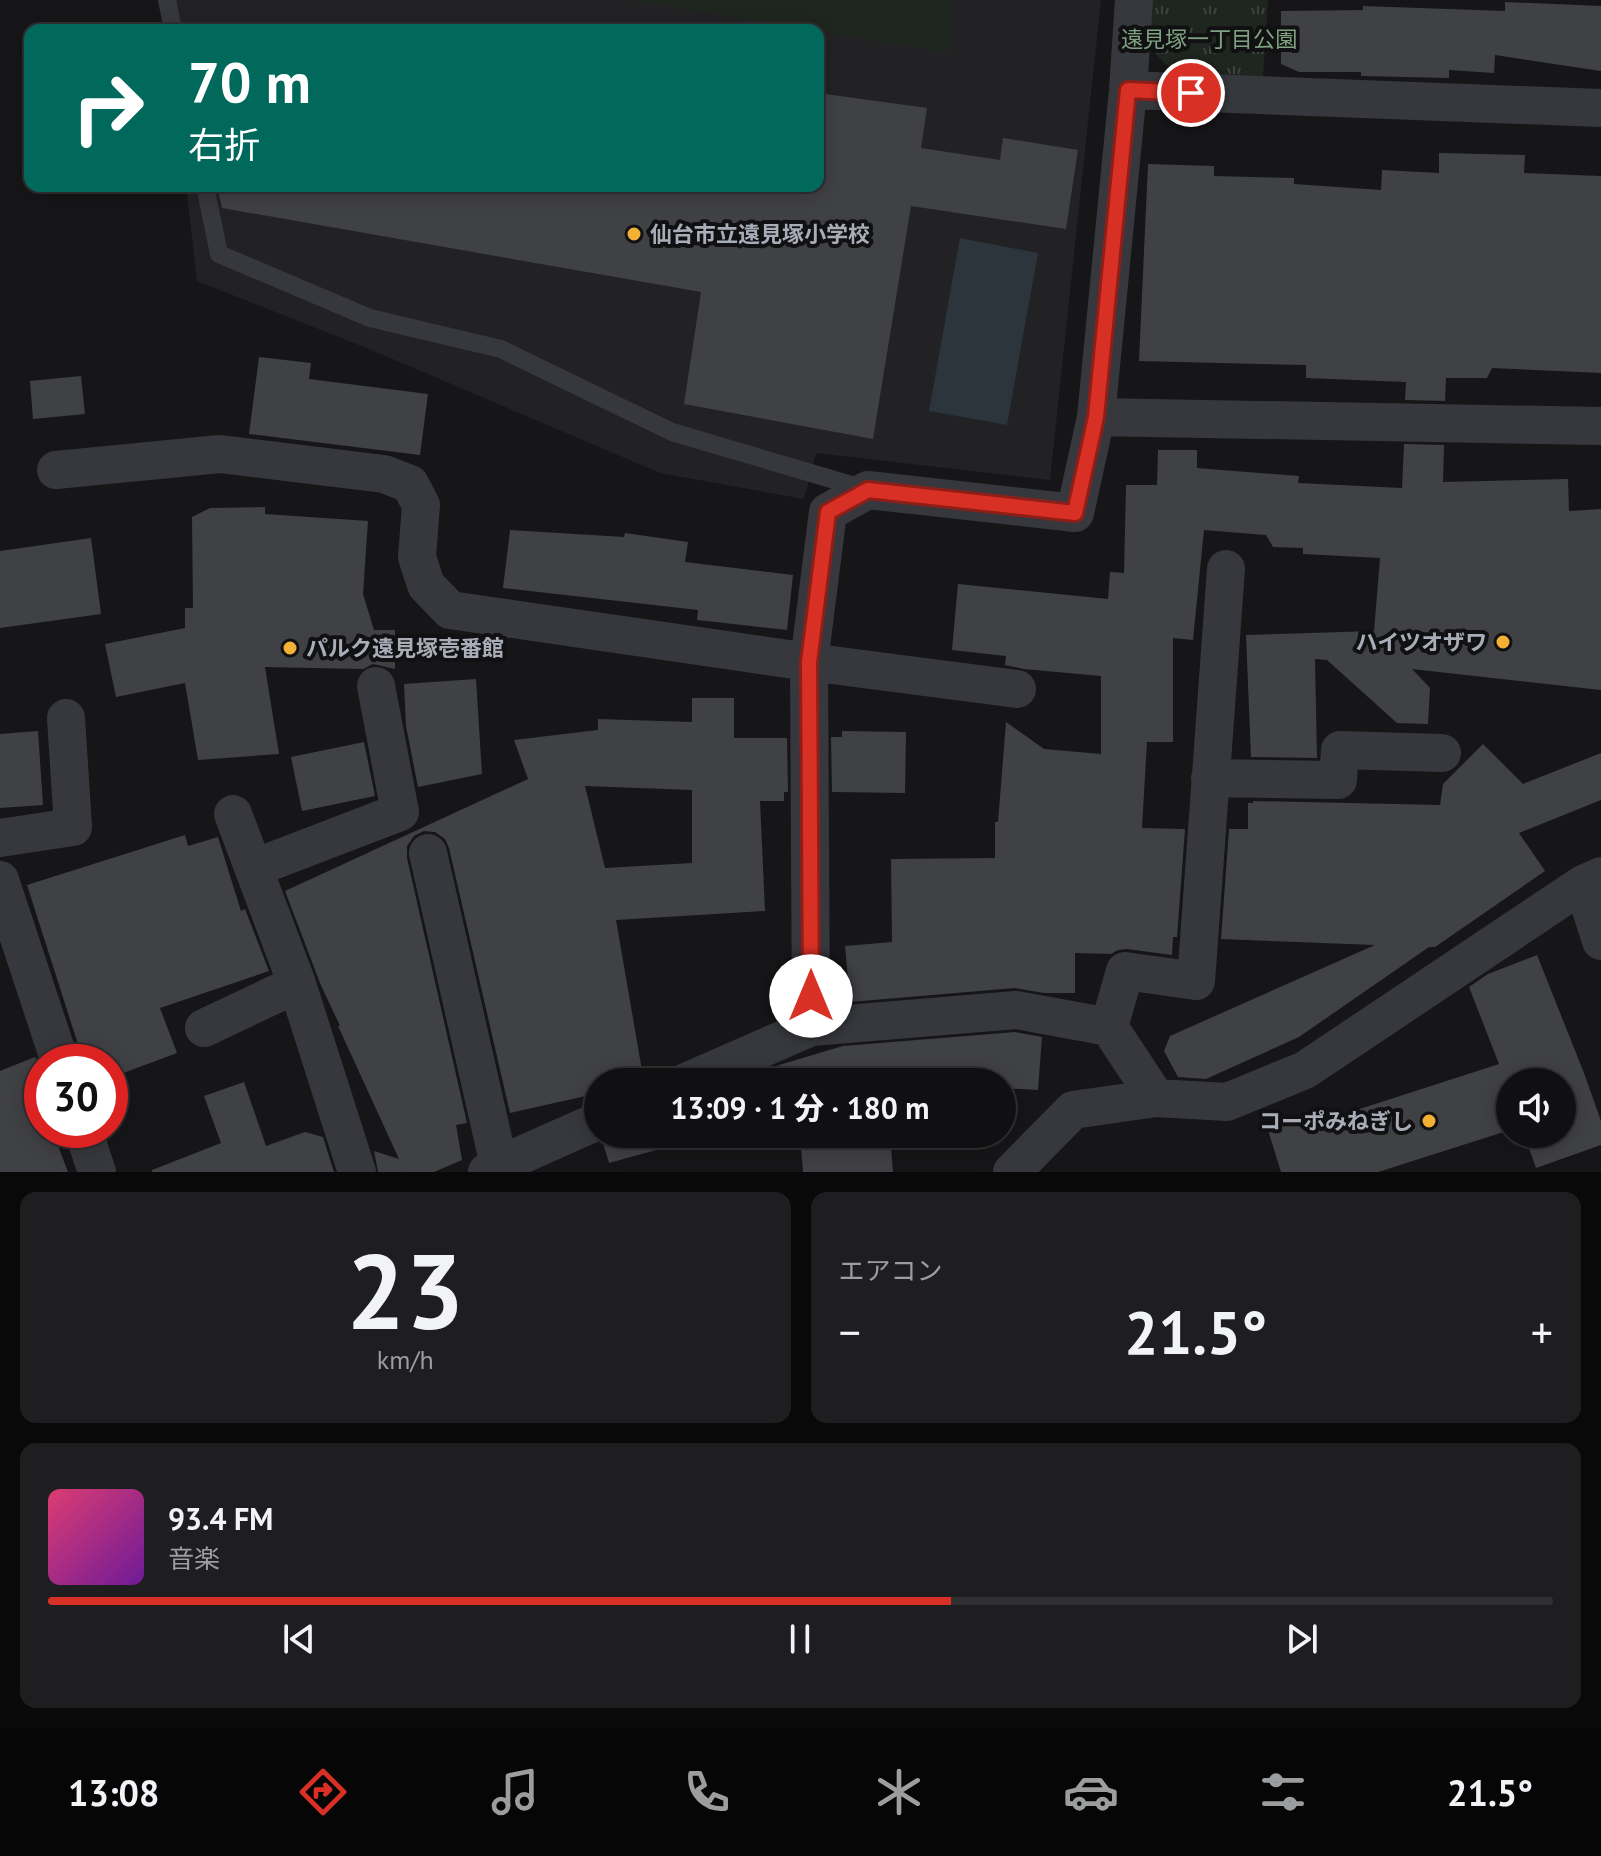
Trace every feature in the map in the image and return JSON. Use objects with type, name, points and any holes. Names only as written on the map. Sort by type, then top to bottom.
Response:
[{"type":"street","points":[[811,1027],[809,662],[828,512],[868,490],[1075,513],[1096,417],[1134,0]]},
{"type":"street","points":[[1128,90],[1601,108]]},
{"type":"street","points":[[1096,417],[1601,426]]},
{"type":"street","points":[[56,470],[220,454],[384,474],[410,484],[421,505],[417,557],[426,585],[450,610],[1017,689]]},
{"type":"street","points":[[1109,1027],[1125,971],[1196,981],[1226,569]]},
{"type":"street","points":[[254,868],[400,812],[376,686]]},
{"type":"street","points":[[0,838],[73,827],[66,718]]},
{"type":"street","points":[[1210,778],[1338,780],[1340,750],[1442,753]]},
{"type":"street","points":[[233,814],[297,984],[357,1172]]},
{"type":"street","points":[[428,853],[493,1168],[584,1127]]},
{"type":"street","points":[[0,880],[54,1044]]},
{"type":"street","points":[[1012,1172],[1073,1110],[1156,1098],[1227,1102],[1305,1070],[1592,880],[1601,941]]},
{"type":"street","points":[[204,1028],[297,984]]},
{"type":"street","points":[[718,1068],[811,1027],[1016,1010],[1109,1027],[1156,1098]]},
{"type":"street","points":[[89,1148],[97,1172]]},
{"type":"lane","points":[[167,0],[172,24]]},
{"type":"lane","points":[[206,192],[219,254],[370,318],[501,349],[672,432],[868,490]]},
{"type":"shaded area","name":"仙台市立遠見塚小学校","points":[[166,0],[1101,0],[1050,480],[816,453],[804,499],[660,473],[369,349],[197,281],[187,192],[824,192],[824,24],[168,24]]},
{"type":"shaded area","points":[[960,238],[1038,253],[1007,425],[929,411]]},
{"type":"green space","points":[[628,0],[953,0],[948,53],[824,32],[824,24],[773,24]]},
{"type":"green space","name":"遠見塚一丁目公園","points":[[1151,0],[1268,0],[1263,76],[1179,78],[1150,48]]},
{"type":"building","points":[[1505,2],[1601,6],[1601,71],[1495,55],[1494,73],[1449,70],[1449,78],[1361,76],[1361,72],[1299,72],[1281,64],[1281,11],[1363,10],[1363,6],[1505,11]]},
{"type":"building","points":[[824,94],[927,108],[921,148],[1000,160],[1003,138],[1078,150],[1066,229],[911,206],[873,439],[684,404],[701,292],[222,208],[218,192],[824,192]]},
{"type":"building","points":[[1439,153],[1525,155],[1524,173],[1601,176],[1601,373],[1492,368],[1487,378],[1446,378],[1445,401],[1405,400],[1406,382],[1306,378],[1306,365],[1139,361],[1148,164],[1214,166],[1214,176],[1294,178],[1294,184],[1381,190],[1382,170],[1439,173]]},
{"type":"building","points":[[259,357],[311,363],[309,379],[428,394],[420,455],[249,434]]},
{"type":"building","points":[[81,376],[85,414],[33,419],[30,381]]},
{"type":"building","points":[[1404,444],[1444,445],[1443,482],[1568,479],[1569,511],[1601,509],[1601,690],[1412,669],[1430,688],[1428,724],[1397,723],[1327,660],[1315,659],[1317,758],[1251,757],[1246,635],[1374,631],[1380,558],[1303,554],[1303,548],[1273,547],[1266,535],[1204,530],[1193,640],[1173,638],[1173,742],[1147,742],[1142,828],[1185,829],[1177,937],[1173,937],[1172,955],[1127,949],[1111,954],[1075,953],[1075,993],[1044,993],[1015,988],[850,1002],[845,946],[892,942],[891,859],[995,858],[995,822],[998,822],[1006,722],[1044,749],[1101,754],[1101,676],[1024,669],[1005,665],[1006,656],[952,650],[958,584],[1108,599],[1110,572],[1124,573],[1126,485],[1157,485],[1158,450],[1197,450],[1197,468],[1299,476],[1298,483],[1402,488]]},
{"type":"building","points":[[265,507],[265,514],[368,521],[363,594],[374,630],[395,630],[395,669],[373,664],[363,669],[265,667],[279,754],[198,760],[185,683],[116,697],[105,644],[185,628],[185,608],[193,608],[192,517],[210,508]]},
{"type":"building","points":[[510,530],[624,537],[625,533],[688,542],[685,562],[793,575],[787,630],[697,620],[698,610],[503,588]]},
{"type":"building","points":[[91,538],[101,614],[0,628],[0,551]]},
{"type":"building","points":[[476,679],[482,774],[418,787],[406,726],[404,684]]},
{"type":"building","points":[[692,698],[734,698],[734,738],[787,738],[788,792],[784,792],[784,801],[760,801],[765,911],[616,920],[642,1068],[584,1068],[584,1096],[510,1113],[449,848],[445,839],[435,832],[424,831],[414,836],[407,846],[407,858],[467,1123],[456,1125],[462,1160],[434,1172],[378,1172],[374,1151],[399,1159],[338,1026],[285,891],[528,779],[514,740],[598,730],[598,719],[692,722]],"holes":[[[585,786],[692,790],[692,863],[605,868]]]},
{"type":"building","points":[[38,731],[43,805],[0,808],[0,734]]},
{"type":"building","points":[[842,731],[906,732],[905,793],[832,792],[831,737],[842,737]]},
{"type":"building","points":[[364,742],[375,796],[302,811],[291,757]]},
{"type":"building","points":[[1483,744],[1523,784],[1601,753],[1601,800],[1519,833],[1545,871],[1299,1037],[1206,1079],[1178,1077],[1164,1051],[1170,1036],[1375,945],[1221,939],[1229,829],[1248,829],[1248,803],[1440,805],[1443,784]]},
{"type":"building","points":[[185,835],[188,846],[218,837],[241,911],[245,909],[269,971],[160,1008],[177,1053],[128,1071],[128,1044],[78,1044],[27,885]]},
{"type":"building","points":[[1537,955],[1601,1121],[1601,1145],[1536,1168],[1529,1148],[1576,1148],[1576,1068],[1496,1068],[1496,1134],[1378,1172],[1281,1172],[1268,1130],[1336,1109],[1338,1116],[1499,1064],[1469,987],[1488,974]]},
{"type":"building","points":[[1015,1032],[1042,1037],[1038,1090],[1016,1089],[1016,1068],[772,1068],[843,1046]]},
{"type":"building","points":[[24,1061],[24,1148],[59,1148],[68,1172],[0,1172],[0,1071]]},
{"type":"building","points":[[244,1082],[266,1146],[305,1132],[323,1137],[334,1172],[152,1172],[221,1143],[204,1096]]},
{"type":"building","points":[[604,1148],[664,1148],[609,1163]]},
{"type":"building","points":[[801,1148],[891,1148],[893,1172],[803,1172]]},
{"type":"place","name":"仙台市立遠見塚小学校","points":[[634,234]]},
{"type":"place","name":"ハイツオザワ","points":[[1503,642]]},
{"type":"place","name":"パルク遠見塚壱番館","points":[[290,648]]},
{"type":"place","name":"コーポみねぎし","points":[[1429,1121]]},
{"type":"route","points":[[811,996],[809,662],[828,512],[868,490],[1075,513],[1096,417],[1128,90],[1191,93]]}]
